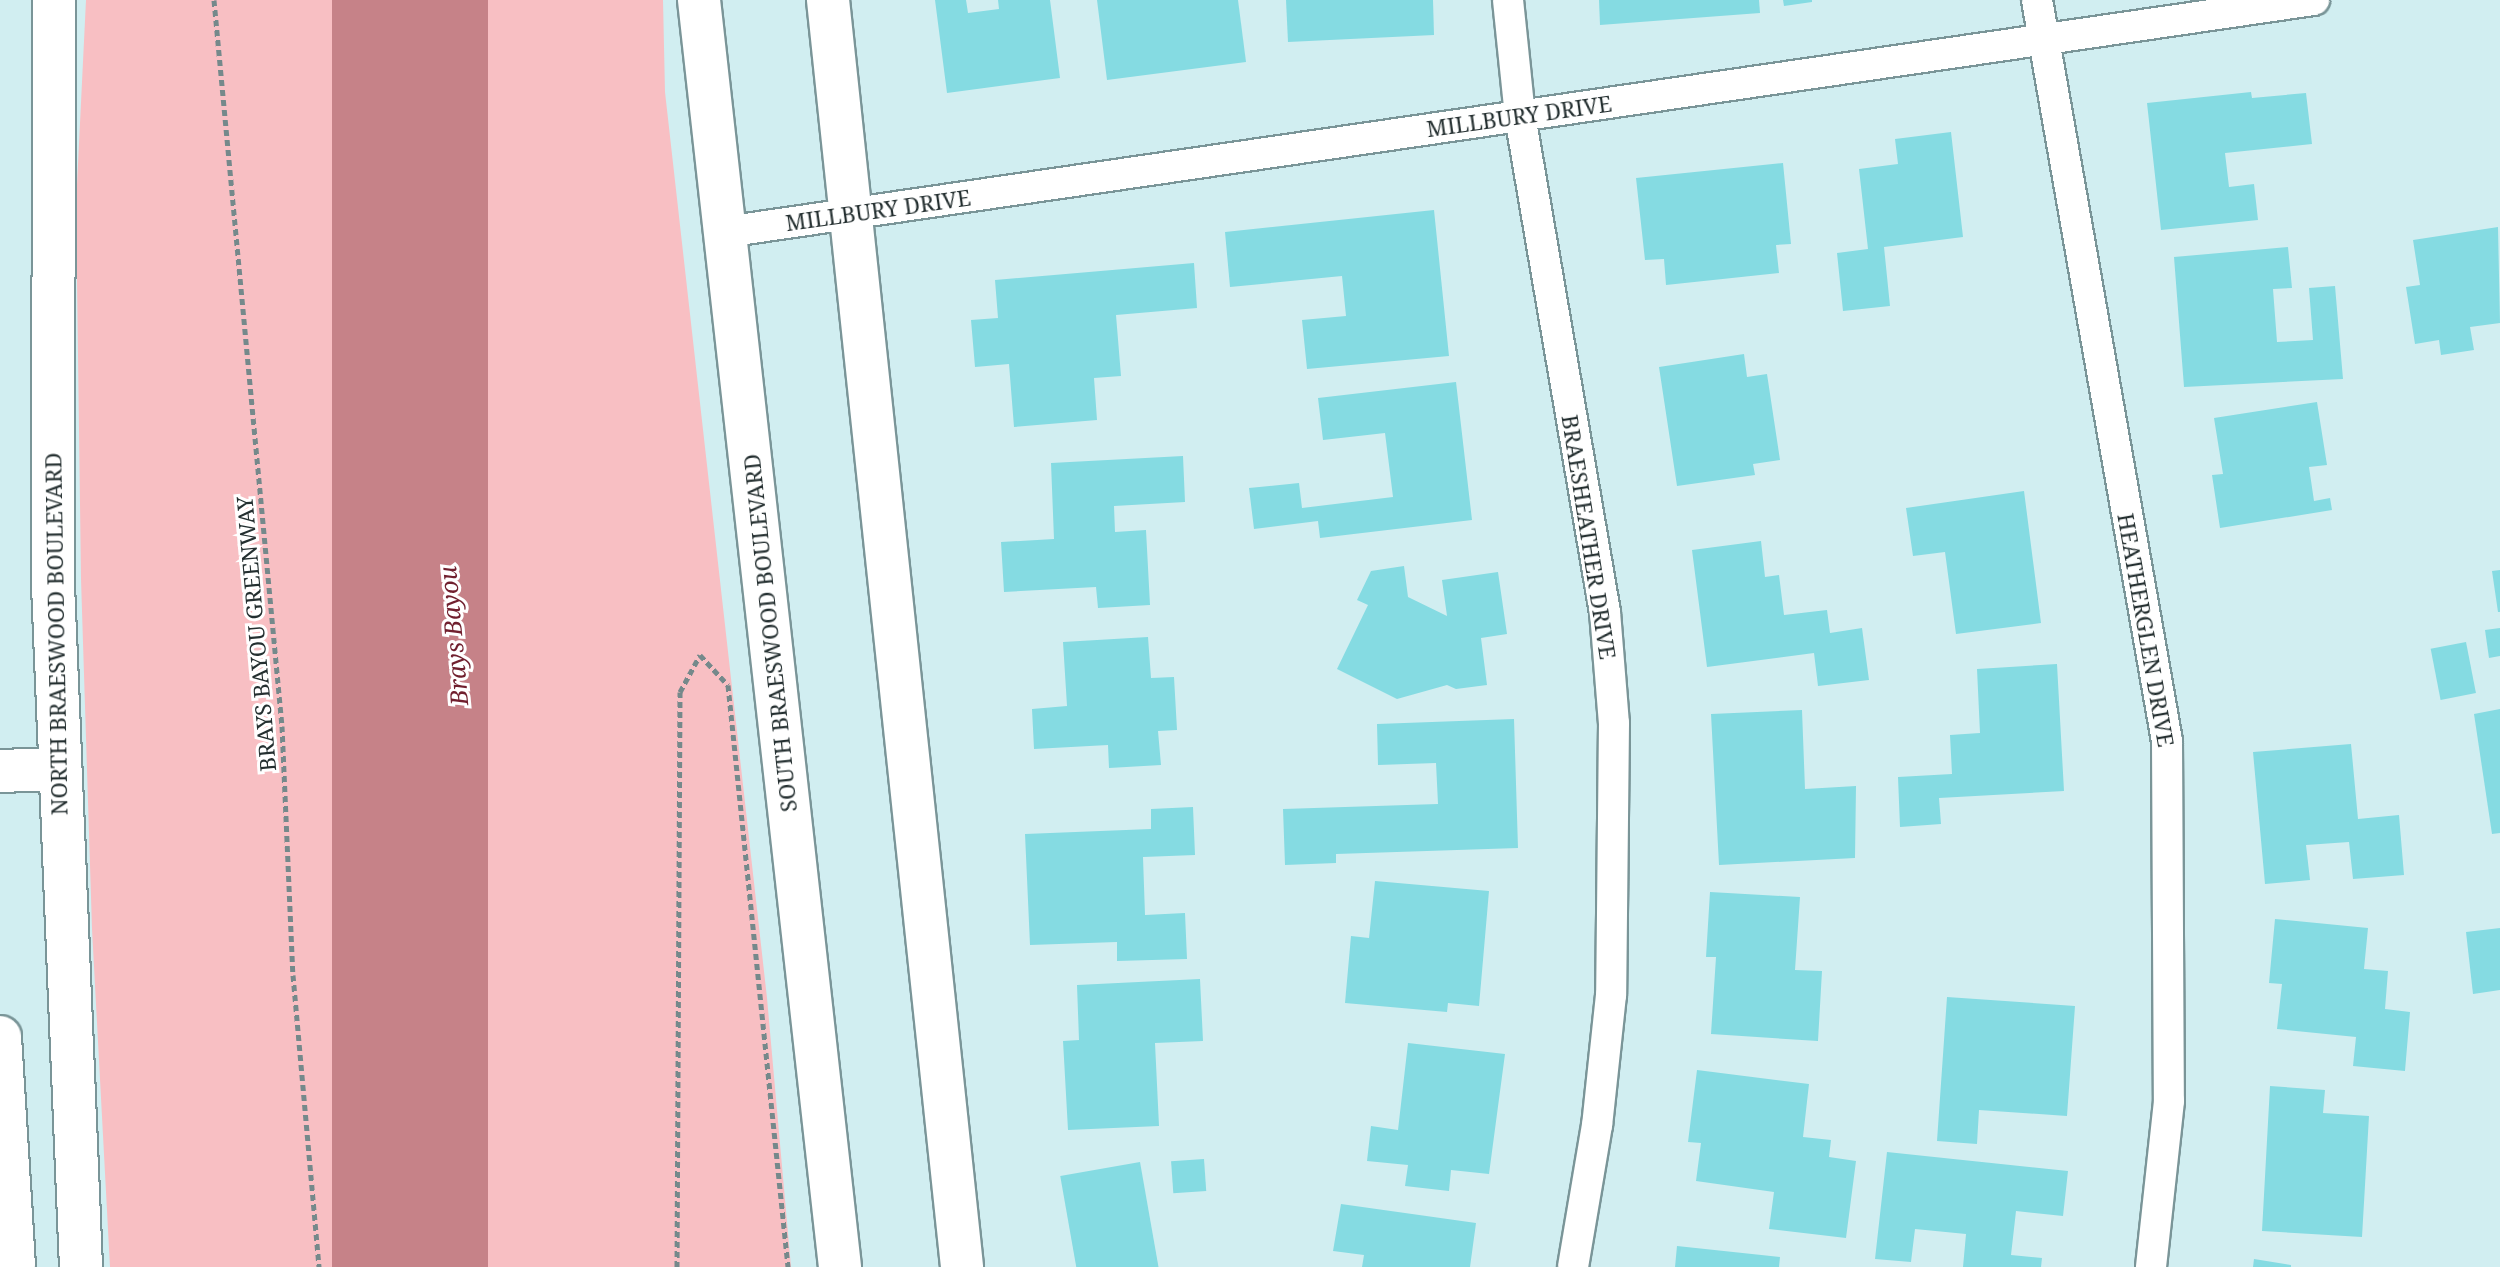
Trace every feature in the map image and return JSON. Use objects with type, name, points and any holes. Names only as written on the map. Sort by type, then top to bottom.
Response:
[{"type":"main road","name":"NORTH BRAESWOOD BOULEVARD","points":[[54,0],[50,153],[58,769],[81,1267]]},
{"type":"main road","name":"SOUTH BRAESWOOD BOULEVARD","points":[[699,0],[840,1267]]},
{"type":"main road","points":[[828,0],[962,1267]]},
{"type":"main road","points":[[0,771],[58,769]]},
{"type":"main road","points":[[0,1037],[14,1267]]},
{"type":"street","name":"BRAESHEATHER DRIVE","points":[[1508,0],[1520,116],[1605,612],[1614,723],[1611,995],[1597,1125],[1573,1267]]},
{"type":"street","name":"HEATHERGLEN DRIVE","points":[[2037,0],[2167,741],[2169,1101],[2151,1267]]},
{"type":"street","name":"MILLBURY DRIVE","points":[[725,232],[2314,0]]},
{"type":"path","name":"BRAYS BAYOU GREENWAY","points":[[214,0],[282,726],[293,975],[319,1267]]},
{"type":"path","points":[[677,1267],[680,692],[700,655],[728,685],[788,1267]]},
{"type":"shaded area","points":[[86,0],[663,0],[665,92],[767,998],[791,1267],[110,1267],[92,929],[81,579],[76,205]]},
{"type":"water","name":"Brays Bayou","points":[[332,0],[488,0],[488,1267],[332,1267]]},
{"type":"building","points":[[935,0],[966,0],[968,13],[999,9],[998,0],[1050,0],[1060,78],[947,93]]},
{"type":"building","points":[[1097,0],[1238,0],[1246,62],[1107,80]]},
{"type":"building","points":[[1286,0],[1433,0],[1434,35],[1288,42]]},
{"type":"building","points":[[1599,0],[1759,0],[1760,13],[1600,25]]},
{"type":"building","points":[[1783,0],[1812,0],[1812,2],[1784,6]]},
{"type":"building","points":[[2251,92],[2252,98],[2306,93],[2312,144],[2225,153],[2229,187],[2254,184],[2258,220],[2161,230],[2147,103]]},
{"type":"building","points":[[1951,132],[1963,237],[1884,247],[1890,306],[1843,311],[1837,253],[1868,249],[1859,169],[1898,164],[1895,139]]},
{"type":"building","points":[[1783,163],[1791,244],[1776,245],[1779,273],[1666,285],[1664,259],[1645,260],[1636,178]]},
{"type":"building","points":[[1434,210],[1449,356],[1307,369],[1302,320],[1346,316],[1342,276],[1230,287],[1225,232]]},
{"type":"building","points":[[2498,227],[2500,323],[2470,327],[2474,350],[2441,355],[2439,340],[2415,344],[2406,287],[2420,285],[2413,240]]},
{"type":"building","points":[[2288,247],[2292,288],[2273,289],[2277,342],[2313,340],[2309,288],[2335,286],[2343,379],[2184,387],[2174,257]]},
{"type":"building","points":[[1194,263],[1197,308],[1116,315],[1121,376],[1094,378],[1097,420],[1014,427],[1009,364],[975,367],[971,320],[998,318],[995,280]]},
{"type":"building","points":[[1744,354],[1747,377],[1767,374],[1780,460],[1753,464],[1755,475],[1677,486],[1659,367]]},
{"type":"building","points":[[1456,382],[1472,520],[1320,538],[1318,521],[1254,529],[1249,488],[1299,483],[1302,508],[1393,497],[1385,433],[1323,440],[1318,398]]},
{"type":"building","points":[[2317,402],[2327,465],[2309,467],[2314,501],[2330,498],[2332,510],[2220,528],[2212,475],[2223,474],[2214,418]]},
{"type":"building","points":[[1183,456],[1185,502],[1114,506],[1115,532],[1146,530],[1150,605],[1098,608],[1096,587],[1004,592],[1001,542],[1054,539],[1051,463]]},
{"type":"building","points":[[2024,491],[2041,623],[1956,634],[1945,552],[1913,556],[1906,508]]},
{"type":"building","points":[[1761,541],[1765,577],[1779,575],[1784,615],[1827,610],[1830,633],[1862,628],[1869,680],[1818,686],[1814,653],[1707,667],[1692,550]]},
{"type":"building","points":[[1404,566],[1408,597],[1447,616],[1442,580],[1498,572],[1507,634],[1481,638],[1487,685],[1456,689],[1447,685],[1397,699],[1337,669],[1368,605],[1357,600],[1371,571]]},
{"type":"building","points":[[2500,570],[2500,612],[2498,612],[2492,571]]},
{"type":"building","points":[[2500,628],[2500,656],[2489,658],[2485,630]]},
{"type":"building","points":[[1148,637],[1151,678],[1174,677],[1177,730],[1158,731],[1161,765],[1109,768],[1108,745],[1034,749],[1032,709],[1067,706],[1063,642]]},
{"type":"building","points":[[2466,642],[2476,693],[2441,700],[2431,649]]},
{"type":"building","points":[[2057,664],[2064,791],[1939,798],[1941,824],[1900,827],[1898,777],[1952,774],[1950,735],[1980,733],[1977,669]]},
{"type":"building","points":[[2500,709],[2500,833],[2492,834],[2474,714]]},
{"type":"building","points":[[1802,710],[1805,789],[1856,786],[1855,858],[1719,865],[1711,714]]},
{"type":"building","points":[[1514,719],[1518,848],[1336,854],[1336,863],[1285,865],[1283,809],[1438,804],[1436,763],[1378,765],[1377,724]]},
{"type":"building","points":[[2351,744],[2358,819],[2399,815],[2404,875],[2353,879],[2349,842],[2306,845],[2310,880],[2265,884],[2253,752]]},
{"type":"building","points":[[1193,807],[1195,855],[1143,857],[1145,915],[1185,913],[1187,959],[1117,961],[1117,942],[1030,945],[1025,834],[1151,829],[1151,809]]},
{"type":"building","points":[[1375,881],[1489,891],[1479,1006],[1448,1003],[1447,1012],[1345,1003],[1351,936],[1369,938]]},
{"type":"building","points":[[1710,892],[1800,897],[1795,970],[1822,971],[1818,1041],[1711,1034],[1716,957],[1706,957]]},
{"type":"building","points":[[2275,919],[2368,928],[2364,969],[2388,971],[2385,1009],[2410,1012],[2405,1071],[2353,1066],[2356,1037],[2277,1029],[2282,984],[2269,983]]},
{"type":"building","points":[[2500,928],[2500,990],[2473,994],[2466,932]]},
{"type":"building","points":[[1200,979],[1203,1041],[1155,1043],[1159,1126],[1068,1130],[1063,1041],[1079,1040],[1077,985]]},
{"type":"building","points":[[1947,997],[2075,1006],[2067,1116],[1979,1110],[1977,1144],[1937,1141]]},
{"type":"building","points":[[1408,1043],[1505,1054],[1489,1174],[1451,1170],[1449,1191],[1405,1186],[1408,1165],[1367,1161],[1371,1126],[1398,1130]]},
{"type":"building","points":[[1697,1070],[1809,1084],[1803,1137],[1831,1140],[1829,1157],[1856,1161],[1846,1238],[1769,1229],[1774,1192],[1696,1181],[1701,1143],[1688,1142]]},
{"type":"building","points":[[2270,1086],[2325,1090],[2323,1113],[2369,1116],[2362,1237],[2262,1231]]},
{"type":"building","points":[[1887,1152],[2068,1171],[2063,1216],[2016,1211],[2011,1255],[2042,1258],[2041,1267],[1963,1267],[1966,1234],[1915,1229],[1911,1262],[1875,1259]]},
{"type":"building","points":[[1204,1159],[1206,1191],[1173,1193],[1171,1161]]},
{"type":"building","points":[[1140,1162],[1159,1267],[1076,1267],[1060,1176]]},
{"type":"building","points":[[1341,1204],[1476,1223],[1470,1267],[1362,1267],[1364,1255],[1333,1251]]},
{"type":"building","points":[[1677,1246],[1780,1257],[1779,1267],[1675,1267]]},
{"type":"building","points":[[2254,1259],[2291,1265],[2291,1267],[2253,1267]]}]
